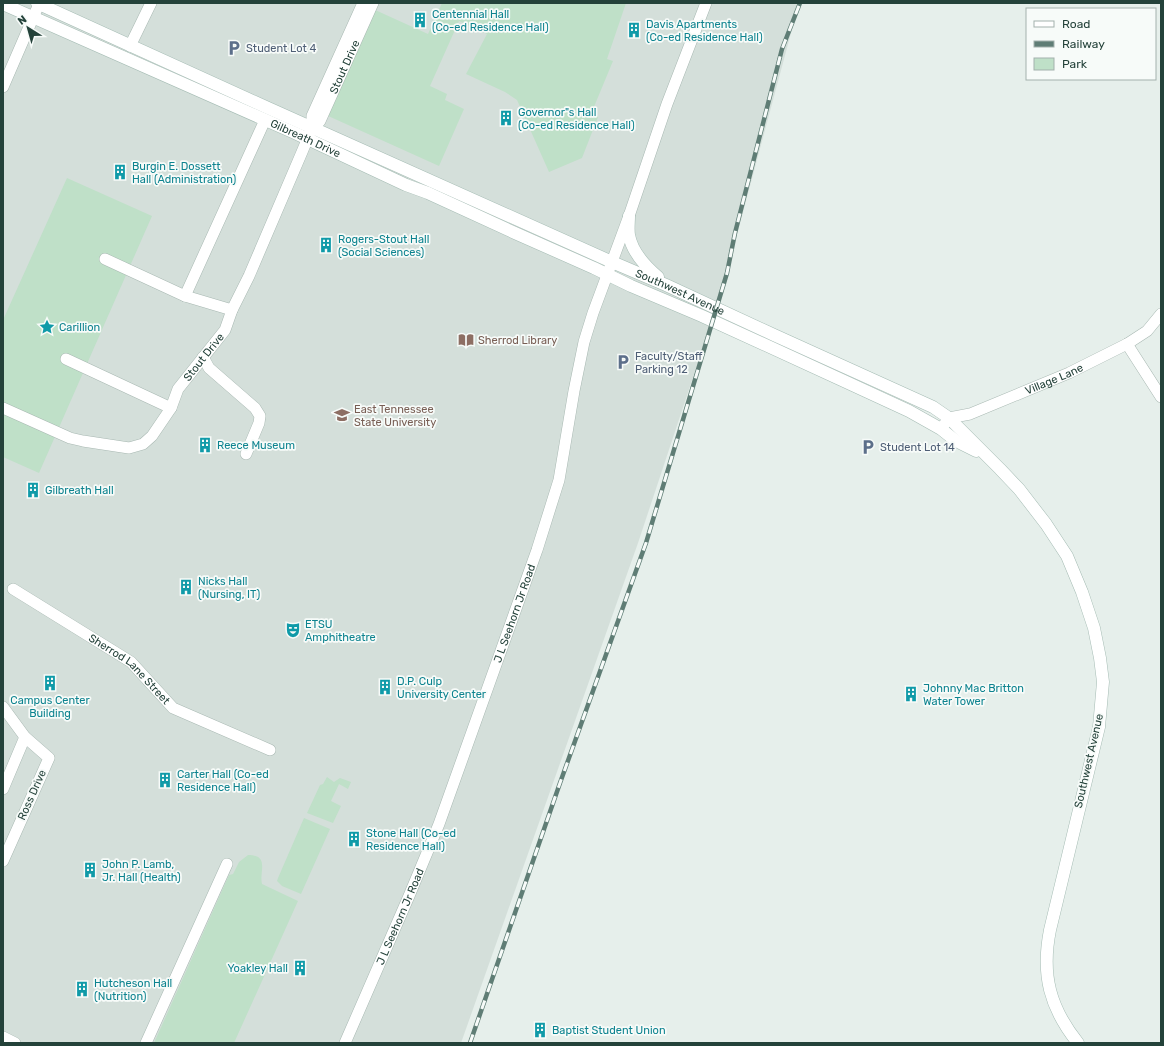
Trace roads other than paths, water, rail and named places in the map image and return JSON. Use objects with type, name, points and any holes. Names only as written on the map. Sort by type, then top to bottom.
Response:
[{"type":"street","points":[[3,87],[34,17],[38,3]]},
{"type":"street","name":"Gilbreath Drive","points":[[38,3],[309,133],[406,184],[607,275]]},
{"type":"street","points":[[130,46],[151,3]]},
{"type":"street","name":"Stout Drive","points":[[3,408],[70,438],[112,447],[129,448],[142,444],[152,436],[171,408],[178,390],[225,330],[232,310],[249,276],[309,133],[312,116],[363,3]]},
{"type":"street","name":"Stout Drive","points":[[309,133],[320,121],[373,3]]},
{"type":"street","points":[[612,262],[667,104],[706,3]]},
{"type":"street","name":"Gilbreath Drive","points":[[3,4],[265,120],[309,133],[612,262]]},
{"type":"street","points":[[185,296],[265,120]]},
{"type":"street","points":[[629,216],[629,235],[633,247],[646,266],[666,285]]},
{"type":"street","points":[[105,259],[185,296],[232,310]]},
{"type":"street","name":"J L Seehorn Jr Road","points":[[345,1043],[410,896],[439,824],[539,543],[559,480],[584,342],[612,262]]},
{"type":"street","name":"Southwest Avenue","points":[[612,262],[666,285],[933,407],[949,418],[1018,489],[1046,524],[1066,556],[1094,628],[1103,682],[1099,727],[1047,943],[1046,971],[1052,998],[1059,1017],[1078,1043]]},
{"type":"street","name":"Southwest Avenue","points":[[607,275],[902,407],[941,429],[956,441],[985,455]]},
{"type":"street","name":"Village Lane","points":[[949,418],[970,414],[1069,373],[1127,344],[1147,331],[1161,314]]},
{"type":"street","points":[[1127,344],[1161,397]]},
{"type":"street","points":[[203,357],[209,368],[255,408],[260,416],[257,429],[246,454]]},
{"type":"street","points":[[66,359],[171,408]]},
{"type":"street","points":[[941,429],[949,418]]},
{"type":"street","name":"Sherrod Lane Street","points":[[14,589],[131,662],[174,708],[270,750]]},
{"type":"street","name":"Ross Drive","points":[[3,707],[25,737],[49,758],[3,860]]},
{"type":"street","points":[[3,789],[25,737]]},
{"type":"street","points":[[146,1043],[227,864]]},
{"type":"street","points":[[3,1037],[15,1043]]},
{"type":"railway","points":[[470,1043],[560,783],[646,543],[727,273],[735,233],[782,49],[800,3]]},
{"type":"place","name":"Centennial Hall (Co-ed Residence Hall)","points":[[420,20]]},
{"type":"place","name":"Davis Apartments (Co-ed Residence Hall)","points":[[634,30]]},
{"type":"place","name":"Student Lot 4","points":[[234,48]]},
{"type":"place","name":"Governor\"s Hall (Co-ed Residence Hall)","points":[[506,118]]},
{"type":"place","name":"Burgin E. Dossett Hall (Administration)","points":[[120,172]]},
{"type":"place","name":"Rogers-Stout Hall (Social Sciences)","points":[[326,245]]},
{"type":"place","name":"Carillion","points":[[47,327]]},
{"type":"place","name":"Sherrod Library","points":[[466,340]]},
{"type":"place","name":"Faculty/Staff Parking 12","points":[[623,362]]},
{"type":"place","name":"East Tennessee State University","points":[[342,415]]},
{"type":"place","name":"Reece Museum","points":[[205,445]]},
{"type":"place","name":"Student Lot 14","points":[[868,447]]},
{"type":"place","name":"Gilbreath Hall","points":[[33,490]]},
{"type":"place","name":"Nicks Hall (Nursing, IT)","points":[[186,587]]},
{"type":"place","name":"ETSU Amphitheatre","points":[[293,630]]},
{"type":"place","name":"Campus Center Building","points":[[50,683]]},
{"type":"place","name":"D.P. Culp University Center","points":[[385,687]]},
{"type":"place","name":"Johnny Mac Britton Water Tower","points":[[911,694]]},
{"type":"place","name":"Carter Hall (Co-ed Residence Hall)","points":[[165,780]]},
{"type":"place","name":"Stone Hall (Co-ed Residence Hall)","points":[[354,839]]},
{"type":"place","name":"John P. Lamb, Jr. Hall (Health)","points":[[90,870]]},
{"type":"place","name":"Yoakley Hall","points":[[300,968]]},
{"type":"place","name":"Hutcheson Hall (Nutrition)","points":[[82,989]]},
{"type":"place","name":"Baptist Student Union","points":[[540,1030]]}]
